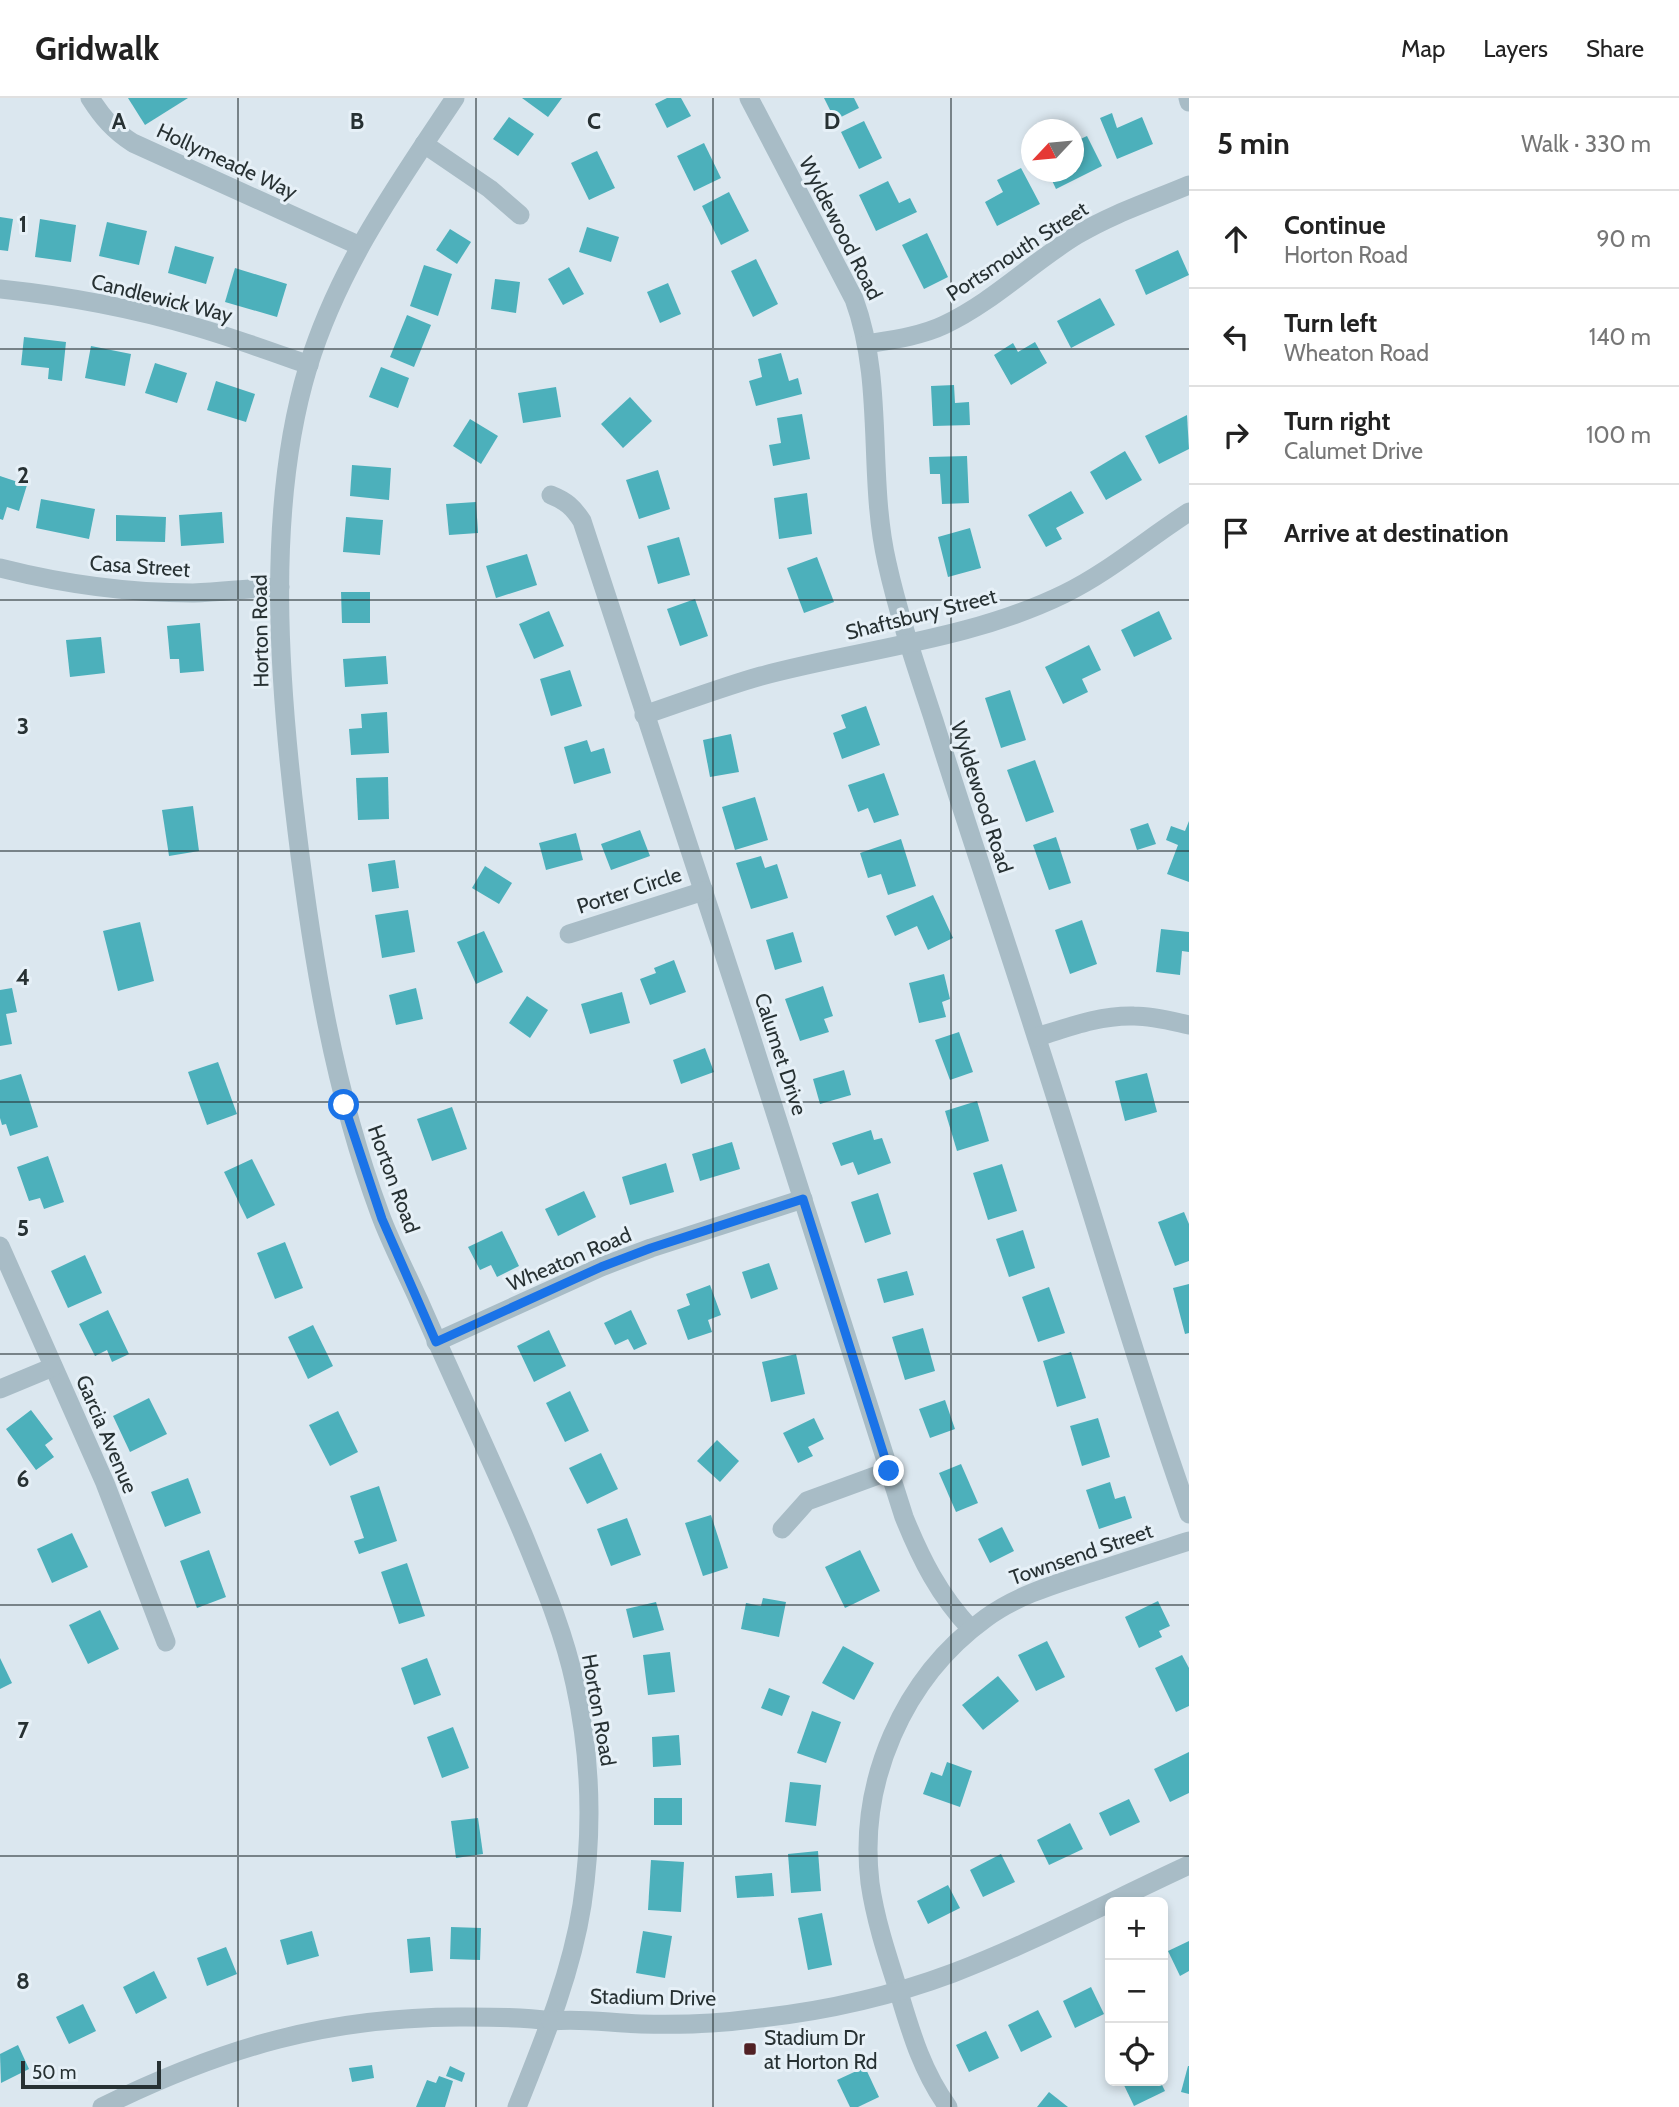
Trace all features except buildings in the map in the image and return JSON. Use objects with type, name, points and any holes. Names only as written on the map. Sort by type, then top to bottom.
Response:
[{"type":"street","name":"Hollymeade Way","points":[[90,98],[103,119],[133,143],[360,246]]},
{"type":"street","name":"Horton Road","points":[[455,98],[387,198],[360,246],[309,365],[289,458],[279,587],[281,659],[290,778],[305,901],[344,1105],[382,1219],[488,1451],[548,1595],[564,1639],[575,1683],[585,1744],[589,1793],[589,1852],[575,1944],[551,2021],[517,2107]]},
{"type":"street","name":"Wyldewood Road","points":[[749,98],[854,299],[867,344],[886,562],[909,642],[1037,1037],[1108,1272],[1189,1514]]},
{"type":"street","points":[[424,145],[490,189],[520,215]]},
{"type":"street","name":"Portsmouth Street","points":[[867,344],[941,327],[999,293],[1079,234],[1112,217],[1189,185]]},
{"type":"street","name":"Candlewick Way","points":[[0,289],[50,294],[111,305],[197,327],[309,365]]},
{"type":"street","name":"Calumet Drive","points":[[551,495],[565,500],[575,509],[582,521],[704,891],[904,1517],[921,1560],[951,1608],[971,1629]]},
{"type":"street","name":"Shaftsbury Street","points":[[644,715],[760,676],[984,625],[1063,594],[1096,576],[1189,512]]},
{"type":"street","name":"Casa Street","points":[[0,568],[101,589],[186,593],[279,587]]},
{"type":"street","name":"Porter Circle","points":[[569,934],[704,891]]},
{"type":"street","points":[[1037,1037],[1088,1020],[1120,1016],[1154,1018],[1189,1025]]},
{"type":"street","name":"Wheaton Road","points":[[436,1342],[601,1267],[803,1199]]},
{"type":"street","name":"Garcia Avenue","points":[[0,1246],[105,1483],[166,1642]]},
{"type":"street","points":[[0,1389],[54,1367]]},
{"type":"street","points":[[782,1529],[807,1501],[889,1471]]},
{"type":"street","name":"Townsend Street","points":[[948,2107],[925,2070],[882,1938],[870,1884],[870,1815],[882,1759],[903,1711],[938,1662],[988,1616],[1024,1596],[1189,1541]]},
{"type":"street","name":"Stadium Drive","points":[[102,2107],[229,2052],[342,2025],[428,2017],[525,2018],[551,2021],[578,2018],[669,2024],[751,2020],[812,2011],[898,1991],[953,1973],[1189,1865]]},
{"type":"place","name":"Stadium Dr at Horton Rd","points":[[750,2049]]},
{"type":"route","points":[[344,1105],[382,1219],[436,1342],[601,1267],[803,1199],[889,1471]]}]
